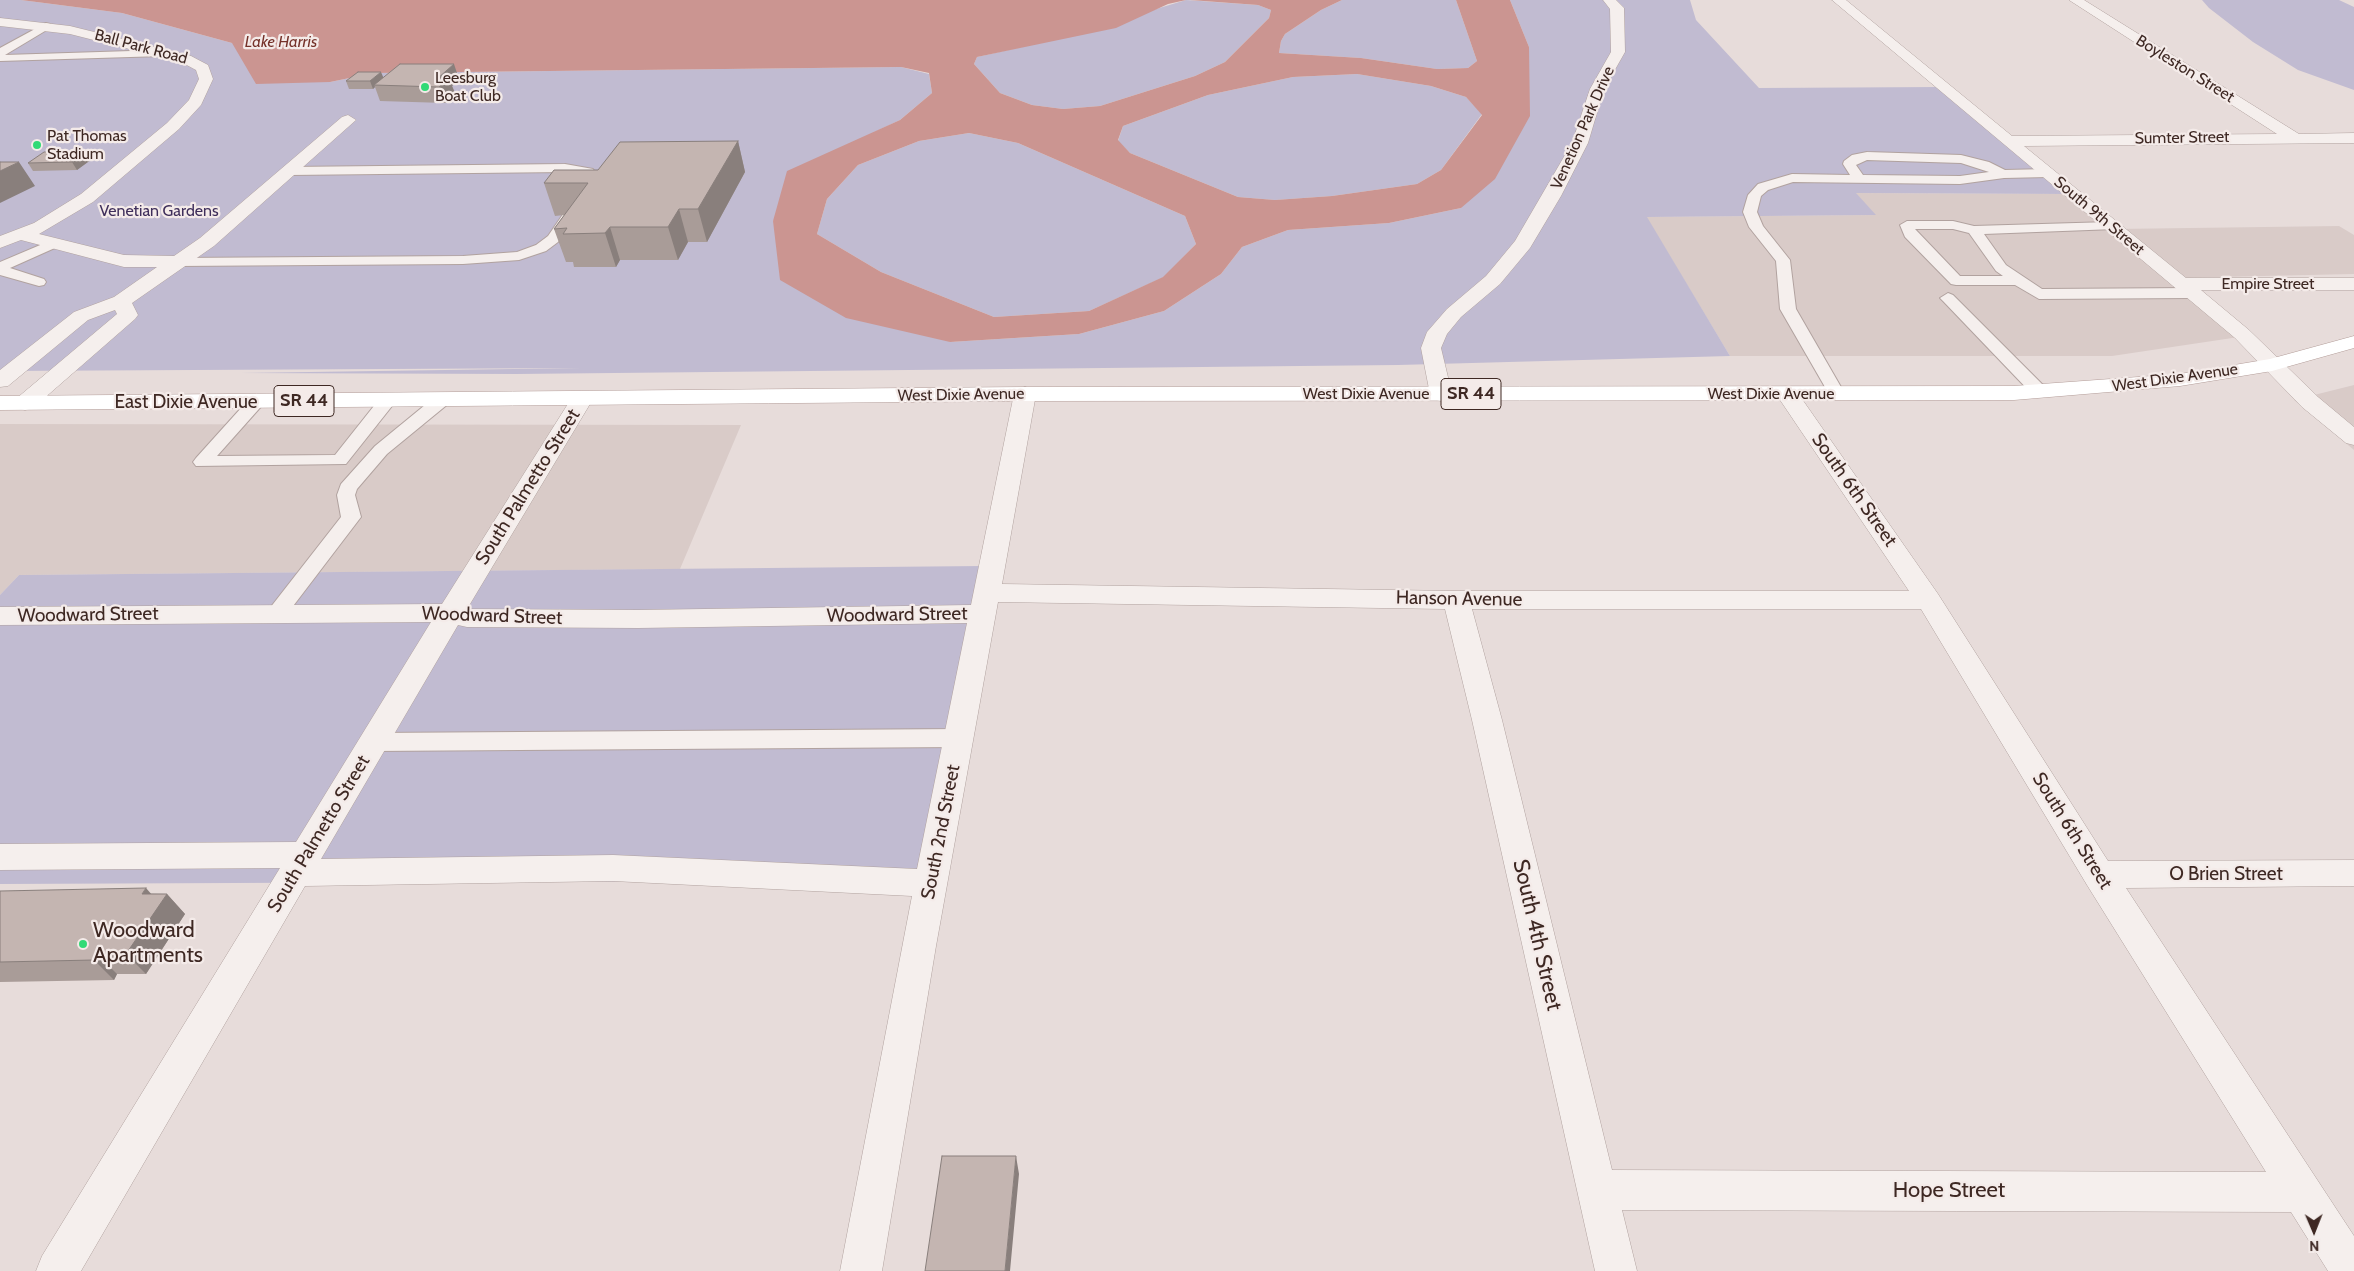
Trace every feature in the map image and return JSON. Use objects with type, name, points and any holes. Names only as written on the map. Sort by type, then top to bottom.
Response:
[{"type":"main road","name":"West Dixie Avenue","points":[[582,399],[1025,394],[1836,394],[2040,392],[2180,380],[2272,365],[2354,342]]},
{"type":"main road","name":"East Dixie Avenue","points":[[0,403],[582,399]]},
{"type":"street","name":"Venetion Park Drive","points":[[1441,394],[1431,348],[1438,332],[1454,313],[1493,280],[1523,244],[1552,196],[1580,143],[1597,89],[1618,52],[1618,14],[1610,0]]},
{"type":"street","name":"South 9th Street","points":[[1838,0],[2242,334],[2310,402],[2354,438]]},
{"type":"street","name":"Boyleston Street","points":[[2075,0],[2295,138]]},
{"type":"street","name":"Ball Park Road","points":[[0,22],[46,26],[96,35],[186,59],[203,68],[206,79],[204,89],[196,102],[173,126],[87,198],[40,227],[0,242]]},
{"type":"street","points":[[0,381],[81,316],[121,301],[207,242],[348,120]]},
{"type":"street","name":"Sumter Street","points":[[2010,141],[2354,138]]},
{"type":"street","points":[[22,235],[124,261],[178,262]]},
{"type":"street","name":"Empire Street","points":[[2187,289],[2354,284]]},
{"type":"street","points":[[26,403],[128,315],[121,301]]},
{"type":"street","name":"South 2nd Street","points":[[861,1271],[931,883],[1025,394]]},
{"type":"street","name":"South 6th Street","points":[[1787,394],[1930,600],[2098,875],[2352,1271]]},
{"type":"street","name":"South Palmetto Street","points":[[57,1271],[530,481],[582,399]]},
{"type":"street","name":"Hanson Avenue","points":[[986,603],[1456,600],[1930,600]]},
{"type":"street","name":"South 4th Street","points":[[1456,600],[1487,720],[1616,1271]]},
{"type":"street","name":"Woodward Street","points":[[0,616],[451,613],[467,618],[638,619],[986,603]]},
{"type":"street","points":[[0,856],[301,864],[613,868],[931,883]]},
{"type":"street","name":"O Brien Street","points":[[2098,875],[2354,873]]},
{"type":"street","name":"Hope Street","points":[[1597,1190],[2301,1192]]},
{"type":"lane","points":[[0,53],[46,26]]},
{"type":"lane","points":[[0,58],[163,53]]},
{"type":"lane","points":[[1858,177],[1849,164],[1852,160],[1867,156],[1961,159],[1984,165],[2004,174]]},
{"type":"lane","points":[[178,262],[463,260],[519,256],[541,248],[553,239],[593,182],[588,172],[566,168],[289,170]]},
{"type":"lane","points":[[1836,394],[1788,309],[1783,260],[1756,227],[1750,212],[1755,195],[1763,187],[1785,180],[1823,176],[1891,180],[1960,180],[2004,174],[2048,173]]},
{"type":"lane","points":[[2018,280],[1956,281],[1910,234],[1907,225],[1953,225],[1974,230],[2110,226]]},
{"type":"lane","points":[[1974,230],[2001,268],[2039,294],[2187,289]]},
{"type":"lane","points":[[0,268],[52,244]]},
{"type":"lane","points":[[0,268],[39,282]]},
{"type":"lane","points":[[1948,298],[2040,392]]},
{"type":"lane","points":[[277,614],[350,517],[346,495],[348,488],[381,450],[442,400]]},
{"type":"lane","points":[[257,401],[202,462],[340,460],[387,401]]},
{"type":"lane","points":[[374,742],[960,738]]},
{"type":"shaded area","points":[[1855,193],[2070,194],[2116,229],[2339,226],[2354,235],[2354,274],[2170,278],[2239,337],[2112,356],[1730,356],[1646,217],[1875,215]]},
{"type":"shaded area","points":[[2354,385],[2354,450],[2294,400]]},
{"type":"shaded area","points":[[0,424],[741,425],[680,569],[19,575],[0,595]]},
{"type":"green space","name":"Venetian Gardens","points":[[0,0],[21,0],[122,13],[232,43],[330,82],[374,73],[901,67],[929,74],[932,93],[900,120],[847,145],[773,221],[950,342],[1079,334],[1164,311],[1221,274],[1242,247],[1288,230],[1389,223],[1461,208],[1529,47],[1510,0],[1690,0],[1696,20],[1759,88],[1940,87],[2070,194],[1856,193],[1876,215],[1647,217],[1730,356],[1398,365],[516,374],[241,373],[581,368],[0,371]]},
{"type":"green space","points":[[1186,0],[1258,5],[1271,10],[1269,18],[1225,62],[1195,76],[1100,106],[1063,109],[1032,105],[1000,93],[974,64],[977,57],[1053,40]]},
{"type":"green space","points":[[1342,0],[1456,0],[1477,61],[1468,68],[1437,69],[1361,58],[1279,53],[1281,41],[1285,34],[1321,10]]},
{"type":"green space","points":[[2202,0],[2339,0],[2354,7],[2354,90],[2298,70],[2253,42],[2209,8]]},
{"type":"green space","points":[[1357,74],[1431,86],[1466,97],[1482,114],[1441,170],[1417,184],[1332,196],[1275,200],[1238,197],[1130,153],[1118,141],[1123,126],[1208,95],[1293,77]]},
{"type":"green space","points":[[969,133],[1018,143],[1185,216],[1196,244],[1164,277],[1089,311],[994,317],[881,272],[817,234],[827,199],[858,165],[919,141]]},
{"type":"green space","points":[[983,566],[934,880],[0,884],[0,595],[19,575]]},
{"type":"water","name":"Lake Harris","points":[[21,0],[1186,0],[1168,4],[1116,28],[977,57],[974,64],[1000,93],[1032,105],[1063,109],[1100,106],[1195,76],[1225,62],[1269,18],[1271,10],[1258,5],[1190,0],[1342,0],[1321,10],[1285,34],[1281,41],[1279,53],[1361,58],[1437,69],[1468,68],[1477,61],[1456,0],[1510,0],[1529,47],[1530,116],[1495,179],[1461,208],[1389,223],[1288,230],[1242,247],[1221,274],[1164,311],[1079,334],[950,342],[846,318],[780,280],[773,221],[787,171],[900,120],[932,93],[929,73],[901,67],[374,73],[330,82],[256,84],[232,43],[122,13]],"holes":[[[1357,74],[1431,86],[1466,97],[1482,115],[1441,170],[1417,184],[1332,196],[1275,200],[1238,197],[1130,153],[1118,140],[1123,126],[1208,95],[1293,77]],[[969,133],[1018,143],[1185,216],[1196,244],[1163,277],[1089,311],[994,317],[881,272],[817,234],[827,199],[858,165],[919,141]]]},
{"type":"building","points":[[400,64],[454,64],[438,78],[449,78],[439,87],[374,85]]},
{"type":"building","points":[[358,72],[381,72],[370,81],[346,81]]},
{"type":"building","points":[[738,141],[698,209],[679,209],[668,227],[610,227],[605,233],[563,234],[567,228],[554,229],[588,183],[544,183],[554,170],[598,170],[620,142]]},
{"type":"building","points":[[87,151],[72,162],[28,163],[44,152]]},
{"type":"building","points":[[0,162],[19,162],[0,171]]},
{"type":"building","name":"Woodward Apartments","points":[[146,888],[142,894],[167,894],[126,954],[97,954],[94,960],[0,962],[0,891]]},
{"type":"building","points":[[942,1156],[1016,1156],[1005,1271],[925,1271]]},
{"type":"place","name":"Leesburg Boat Club","points":[[425,87]]},
{"type":"place","name":"Pat Thomas Stadium","points":[[37,145]]},
{"type":"place","name":"Woodward Apartments","points":[[83,944]]}]
